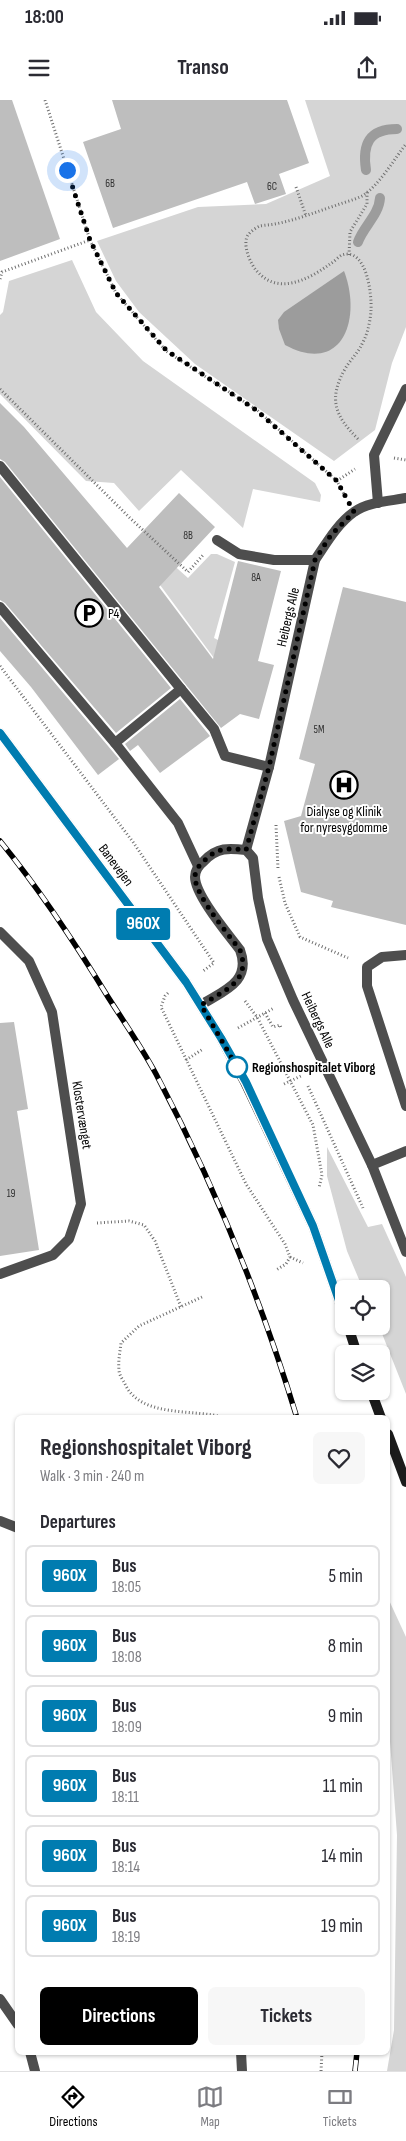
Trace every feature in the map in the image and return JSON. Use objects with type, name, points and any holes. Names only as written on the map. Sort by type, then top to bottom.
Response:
[{"type":"main road","name":"Banevejen","points":[[0,732],[186,982],[201,1005],[246,1082],[313,1226],[335,1289]]},
{"type":"main road","points":[[374,1400],[380,1415]]},
{"type":"main road","points":[[390,1439],[406,1482]]},
{"type":"street","points":[[378,503],[374,456],[406,389]]},
{"type":"street","points":[[0,466],[214,729],[225,756],[269,767]]},
{"type":"street","name":"Heibergs Alle","points":[[406,498],[378,503],[354,512],[331,535],[315,560],[269,767],[246,850],[253,858],[258,898],[267,939],[292,1000],[372,1165],[406,1252]]},
{"type":"street","points":[[217,540],[239,554],[274,560],[315,560]]},
{"type":"street","points":[[0,607],[115,743],[178,823],[198,866]]},
{"type":"street","points":[[115,743],[181,689]]},
{"type":"street","points":[[201,1005],[237,982],[242,972],[243,960],[240,950],[198,891],[195,877],[198,866],[218,849],[246,850]]},
{"type":"street","name":"Klostervænget","points":[[0,932],[29,961],[52,1012],[81,1204],[69,1239],[52,1255],[0,1274]]},
{"type":"street","points":[[406,955],[382,957],[367,967],[368,986],[406,1106]]},
{"type":"street","points":[[372,1165],[406,1151]]},
{"type":"street","points":[[0,1521],[15,1527]]},
{"type":"street","points":[[0,1999],[15,2021]]},
{"type":"street","points":[[31,2055],[35,2071]]},
{"type":"street","points":[[241,2055],[242,2071]]},
{"type":"path","points":[[45,100],[90,240],[116,293],[166,350],[256,410],[337,481],[354,512]]},
{"type":"path","points":[[337,481],[374,456],[343,424],[336,406],[336,387],[362,344],[369,325],[372,301],[367,275],[361,261],[350,254],[341,256],[328,266],[293,284],[281,286],[269,281],[256,270],[246,243],[248,234],[259,226],[274,225],[306,216],[362,195],[406,144]]},
{"type":"path","points":[[296,187],[306,216]]},
{"type":"path","points":[[350,254],[350,232],[368,204],[367,191]]},
{"type":"path","points":[[0,279],[2,272],[90,240]]},
{"type":"path","points":[[0,389],[130,518],[188,572],[217,540]]},
{"type":"path","points":[[256,813],[276,816],[278,874],[285,903],[300,937],[367,967]]},
{"type":"path","points":[[214,963],[257,1017],[314,1125],[322,1175],[313,1226]]},
{"type":"path","points":[[265,1013],[273,1027],[280,1025],[284,1034]]},
{"type":"path","points":[[284,1084],[303,1076],[299,1067]]},
{"type":"path","points":[[307,1084],[369,1221],[390,1212]]},
{"type":"path","points":[[74,1226],[129,1221],[144,1225],[155,1241],[181,1307]]},
{"type":"path","points":[[202,1297],[139,1326],[121,1343],[119,1372],[129,1393],[148,1405],[173,1412],[199,1412],[212,1415]]},
{"type":"path","points":[[321,2071],[322,2055]]},
{"type":"shaded area","points":[[305,100],[406,100],[406,327],[392,363],[375,430],[334,461],[195,364],[139,312],[116,281],[97,241],[198,207],[266,204],[330,176]]},
{"type":"shaded area","points":[[72,260],[96,312],[143,361],[315,483],[321,495],[320,502],[253,489],[243,528],[181,470],[139,511],[114,483],[86,481],[0,394],[0,315],[3,312],[9,281]]},
{"type":"shaded area","points":[[344,271],[351,307],[349,323],[343,337],[334,348],[321,353],[305,353],[285,345],[278,320],[284,312]]},
{"type":"shaded area","points":[[142,537],[188,578],[211,554],[217,554],[235,562],[214,638],[246,654],[232,720],[212,694],[231,681],[132,547]]},
{"type":"shaded area","points":[[327,1147],[368,1227],[382,1224],[406,1277],[406,1394],[390,1354],[390,1345],[387,1345],[383,1335],[390,1335],[390,1280],[359,1280],[347,1251],[327,1176]]},
{"type":"shaded area","points":[[390,1602],[406,1637],[406,2071],[387,2071],[394,2030],[397,1835],[390,1742]]},
{"type":"building","points":[[0,100],[12,100],[60,239],[0,261]]},
{"type":"building","points":[[112,100],[287,100],[309,163],[279,174],[286,194],[255,204],[247,182],[113,228],[83,142],[121,129]]},
{"type":"building","points":[[0,403],[24,427],[127,548],[179,493],[215,527],[159,587],[213,659],[238,561],[281,571],[258,661],[274,665],[259,719],[240,714],[221,728],[5,462],[0,459]]},
{"type":"building","points":[[0,477],[171,688],[116,733],[5,603],[0,600]]},
{"type":"building","points":[[343,587],[406,602],[406,925],[331,907],[333,901],[301,892],[284,821],[301,816],[315,764],[299,759]]},
{"type":"building","points":[[0,618],[119,759],[98,775],[31,687],[0,651]]},
{"type":"building","points":[[180,699],[210,736],[160,773],[138,745],[130,751],[125,744]]},
{"type":"building","points":[[14,1022],[28,1109],[17,1111],[39,1250],[0,1256],[0,1023]]},
{"type":"waterway","points":[[366,170],[365,153],[370,140],[380,132],[397,129]]},
{"type":"waterway","points":[[358,242],[377,210],[380,198]]},
{"type":"railway","points":[[0,841],[29,878],[70,937],[156,1074],[197,1157],[235,1243],[268,1330],[296,1415]]},
{"type":"railway","points":[[355,2071],[357,2055]]},
{"type":"bus line","name":"960X","points":[[0,733],[186,982],[221,1038],[246,1082],[284,1162],[313,1226],[335,1289]]},
{"type":"place","name":"P4","points":[[89,613]]},
{"type":"place","name":"Dialyse og Klinik for nyresygdomme","points":[[344,785]]},
{"type":"place","name":"Regionshospitalet Viborg","points":[[237,1067]]},
{"type":"route","points":[[67,170],[90,240],[116,293],[166,350],[256,410],[337,481],[354,512],[331,535],[315,560],[269,767],[246,850],[218,849],[198,866],[195,877],[198,891],[240,950],[243,960],[242,972],[237,982],[201,1005],[237,1067]]}]
